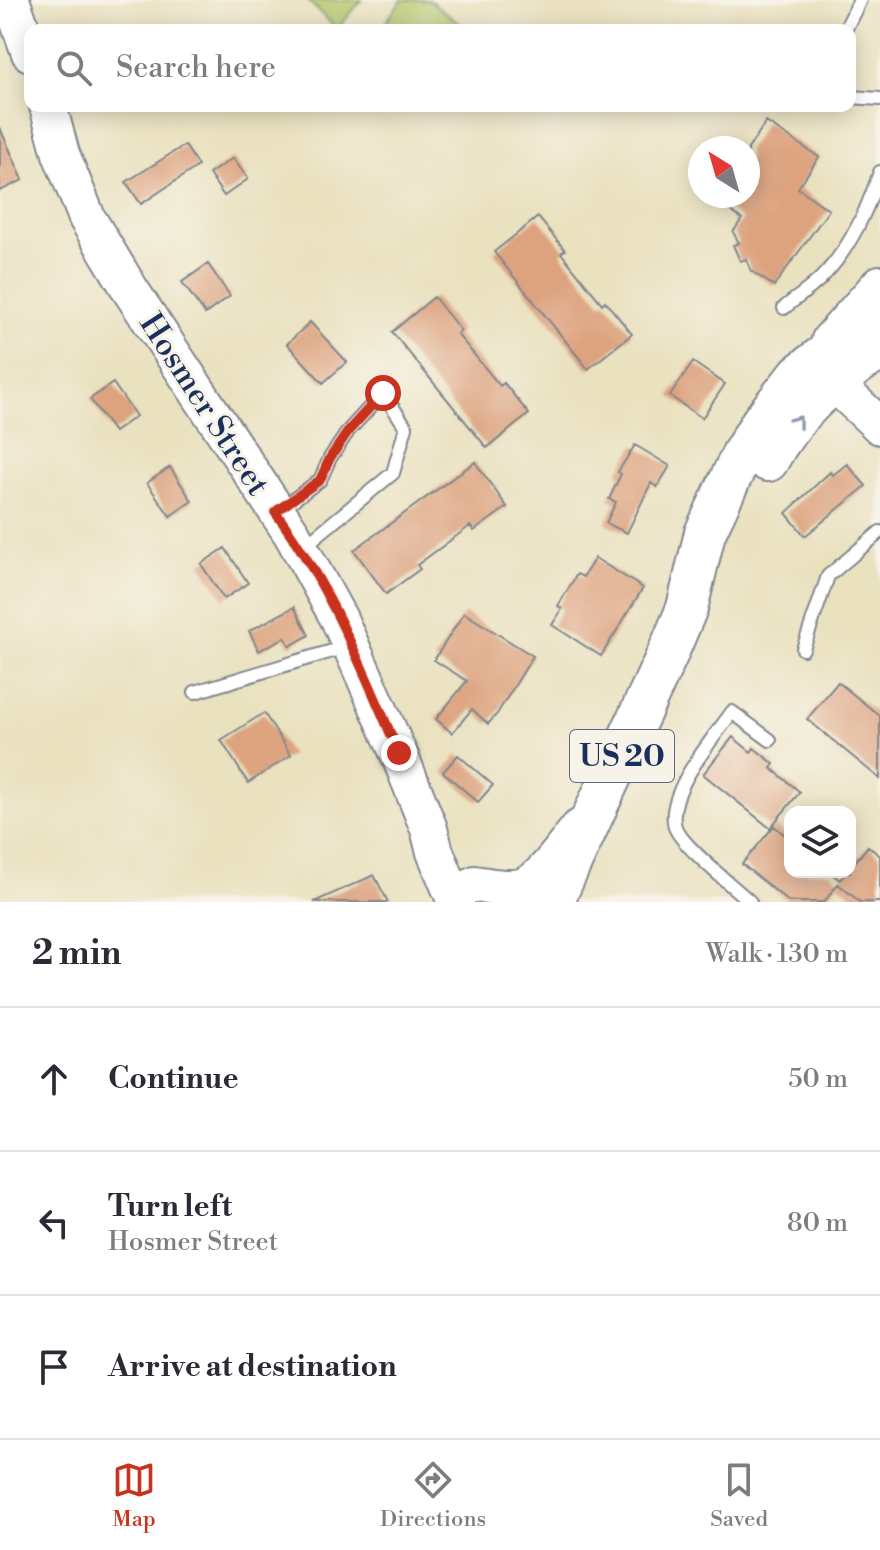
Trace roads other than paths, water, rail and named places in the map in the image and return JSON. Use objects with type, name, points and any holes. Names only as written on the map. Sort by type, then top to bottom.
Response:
[{"type":"main road","name":"US 20","points":[[553,902],[687,608],[742,516],[775,448],[807,407],[817,378],[859,328],[880,317]]},
{"type":"main road","name":"US 20","points":[[817,378],[880,350]]},
{"type":"street","points":[[11,0],[24,36]]},
{"type":"street","name":"Hosmer Street","points":[[50,112],[61,154],[87,218],[300,549],[352,645],[429,829],[477,896],[527,885],[538,877],[600,802]]},
{"type":"street","points":[[880,284],[817,378],[880,426]]},
{"type":"lane","points":[[848,24],[860,0]]},
{"type":"lane","points":[[856,97],[880,99]]},
{"type":"lane","points":[[784,308],[823,277],[839,255],[864,219],[880,172]]},
{"type":"lane","points":[[275,512],[320,480],[349,430],[383,393],[406,427],[393,473],[300,549]]},
{"type":"lane","points":[[803,649],[828,576],[880,532]]},
{"type":"lane","points":[[195,692],[352,645]]},
{"type":"lane","points":[[750,902],[695,852],[675,827],[676,798],[695,764],[732,712],[770,740]]}]
